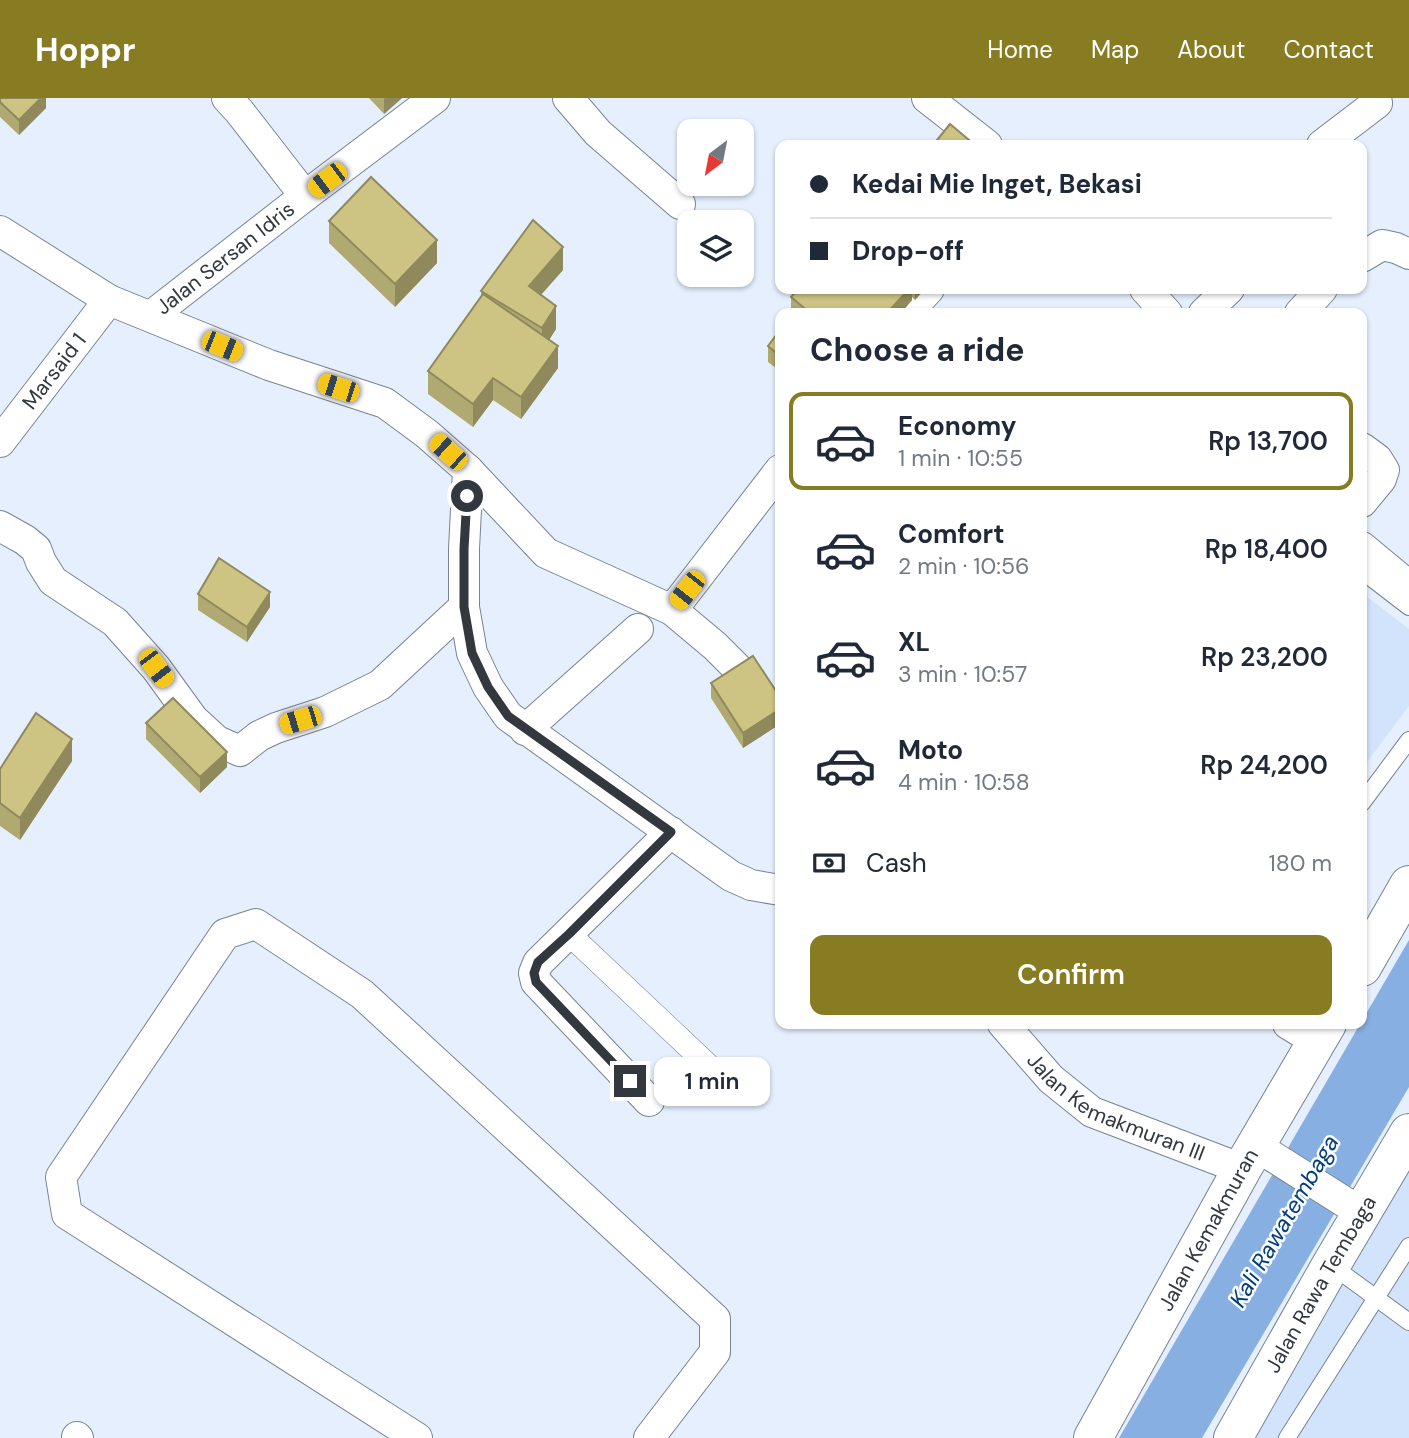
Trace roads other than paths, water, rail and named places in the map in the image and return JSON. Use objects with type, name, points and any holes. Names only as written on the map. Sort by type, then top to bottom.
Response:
[{"type":"street","name":"Jalan Sersan Idris","points":[[150,316],[436,98]]},
{"type":"street","points":[[568,98],[597,133],[680,204]]},
{"type":"street","points":[[927,98],[981,140]]},
{"type":"street","points":[[1329,140],[1377,103],[1376,98]]},
{"type":"street","points":[[241,102],[305,196]]},
{"type":"street","points":[[0,231],[109,300],[269,365],[385,403],[428,434],[477,478],[546,553],[672,610],[738,669]]},
{"type":"street","points":[[1367,254],[1382,245],[1409,254]]},
{"type":"street","points":[[912,308],[924,294]]},
{"type":"street","points":[[1149,294],[1162,308]]},
{"type":"street","points":[[1209,308],[1224,294]]},
{"type":"street","points":[[1305,308],[1317,294]]},
{"type":"street","name":"Marsaid 1","points":[[0,442],[109,300]]},
{"type":"street","points":[[1367,452],[1382,464],[1384,470],[1381,479],[1367,496]]},
{"type":"street","points":[[468,470],[464,607],[472,653],[488,687],[508,716],[731,876],[775,890]]},
{"type":"street","points":[[672,610],[775,476]]},
{"type":"street","points":[[0,526],[36,549],[53,580],[115,622],[156,668],[193,719],[217,741],[240,751],[259,736],[325,712],[380,685],[464,607]]},
{"type":"street","points":[[1367,551],[1409,586]]},
{"type":"street","points":[[525,730],[638,629]]},
{"type":"street","points":[[649,1101],[536,982],[534,973],[538,962],[671,832]]},
{"type":"street","points":[[1367,958],[1409,885]]},
{"type":"street","points":[[417,1438],[67,1214],[61,1177],[225,934],[256,924],[362,994],[715,1319],[715,1352],[649,1438]]},
{"type":"street","points":[[569,934],[709,1066]]},
{"type":"street","name":"Jalan Kemakmuran III","points":[[1007,1029],[1051,1079],[1093,1112],[1256,1156],[1354,1207]]},
{"type":"street","name":"Jalan Kemakmuran","points":[[1093,1438],[1256,1156],[1310,1030]]},
{"type":"street","name":"Jalan Rawa Tembaga","points":[[1233,1438],[1331,1265],[1354,1207],[1409,1133]]},
{"type":"lane","points":[[1367,575],[1409,607]]},
{"type":"lane","points":[[1367,797],[1408,744]]},
{"type":"lane","points":[[1287,1438],[1409,1246]]},
{"type":"lane","points":[[1331,1265],[1409,1322]]},
{"type":"water","name":"Kali Rawatembaga","points":[[1409,940],[1409,1087],[1202,1438],[1119,1438],[1357,1029],[1367,1029],[1367,1012]]}]
